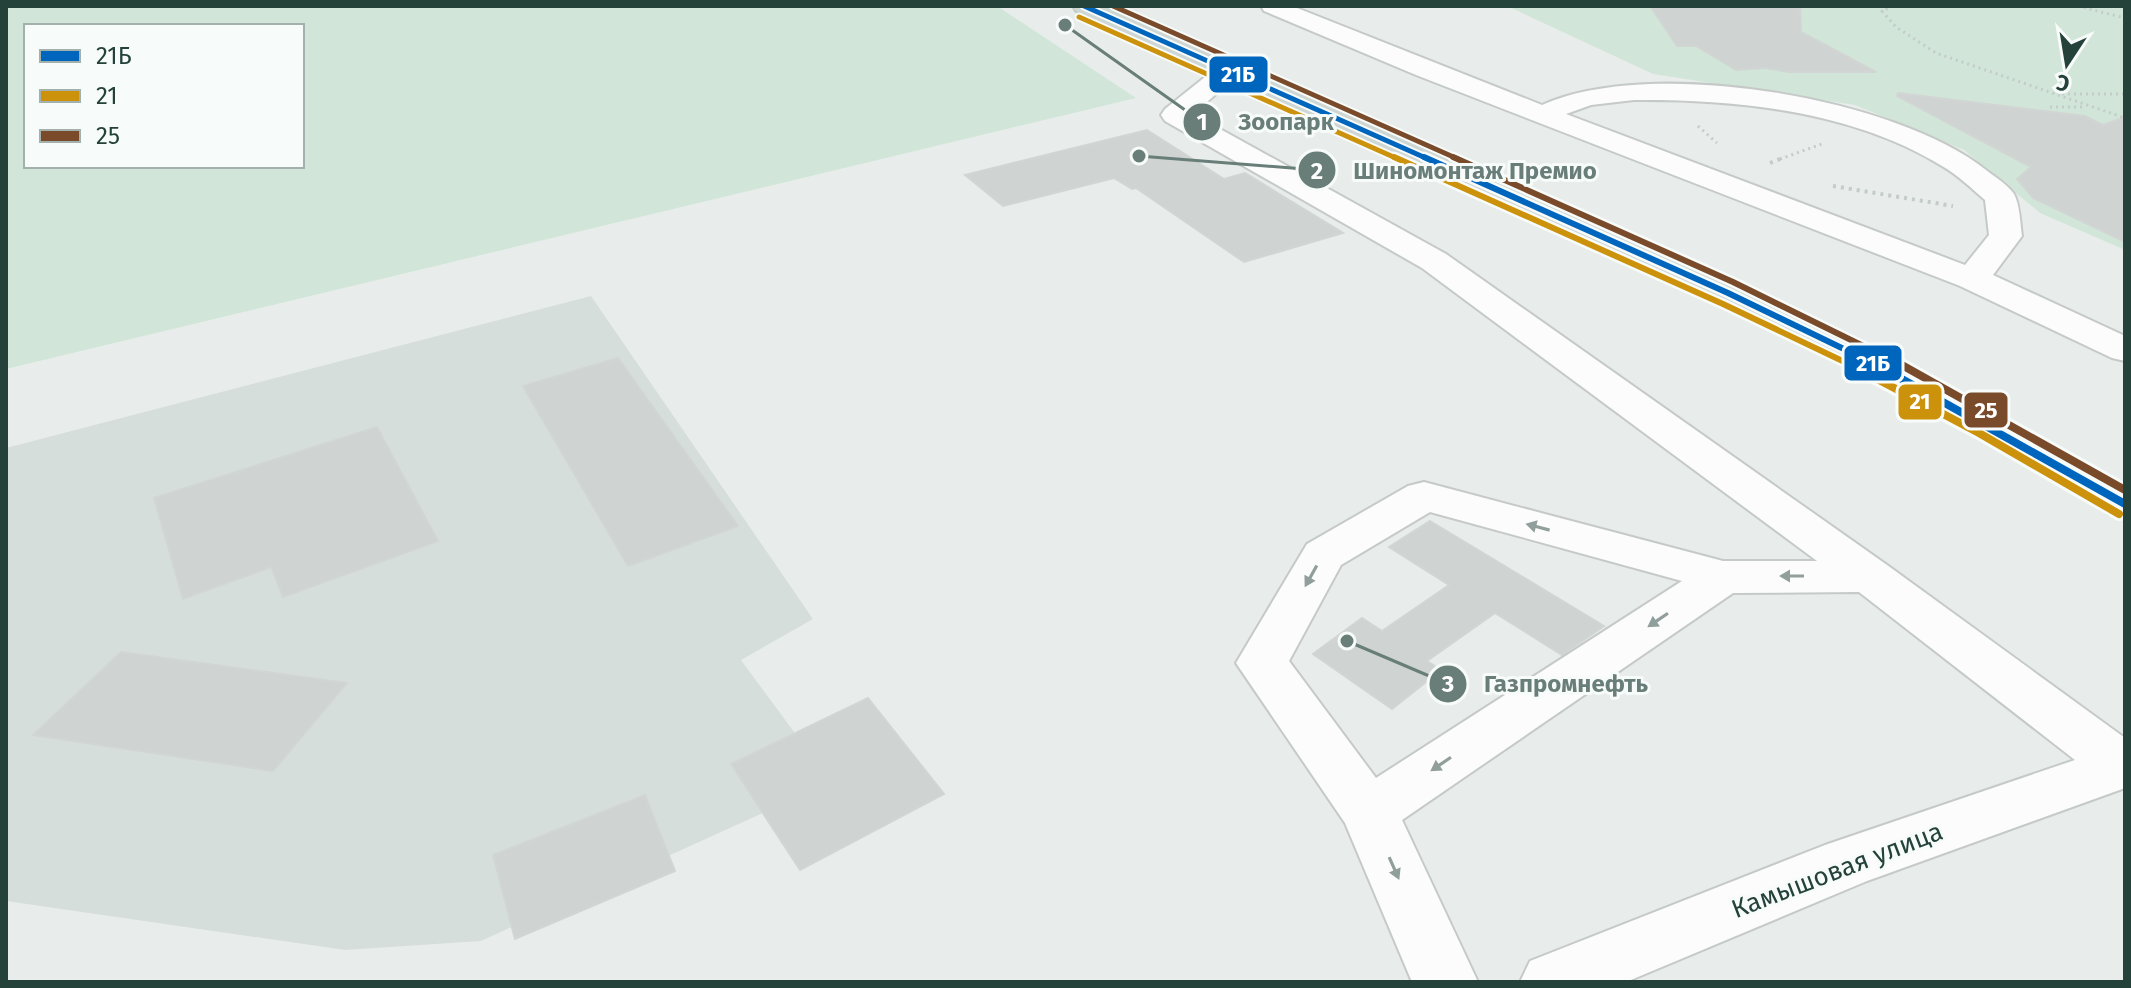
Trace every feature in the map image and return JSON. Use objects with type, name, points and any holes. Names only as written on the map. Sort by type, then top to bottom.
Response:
[{"type":"main road","points":[[1084,6],[1714,286],[1856,354],[1985,423],[2125,504]]},
{"type":"street","points":[[1272,6],[1425,70],[1972,279],[2125,350]]},
{"type":"street","points":[[1229,70],[1175,115],[1434,261],[1870,576],[2124,766]]},
{"type":"street","points":[[1543,115],[1593,96],[1649,91],[1710,94],[1792,105],[1874,126],[1952,159],[2000,197],[2006,236],[1972,279]]},
{"type":"street","points":[[1445,982],[1369,812],[1262,663],[1323,555],[1424,496],[1723,577],[1870,576]]},
{"type":"street","points":[[1369,812],[1723,577]]},
{"type":"street","name":"Камышовая улица","points":[[1553,982],[1846,863],[2124,766]]},
{"type":"path","points":[[1893,6],[1882,11],[1894,29],[1987,73],[2125,118]]},
{"type":"path","points":[[2078,6],[2125,18]]},
{"type":"path","points":[[2057,94],[2125,94]]},
{"type":"path","points":[[2050,107],[2088,106]]},
{"type":"path","points":[[1827,185],[2003,214]]},
{"type":"shaded area","points":[[591,296],[813,619],[741,660],[831,782],[481,941],[345,950],[6,901],[6,448]]},
{"type":"green space","points":[[6,6],[997,6],[1136,98],[6,369]]},
{"type":"green space","points":[[1507,6],[2125,6],[2125,250],[2040,213],[1964,150],[1855,105],[1653,74]]},
{"type":"building","points":[[1650,6],[1800,6],[1801,32],[1876,72],[1788,72],[1765,68],[1736,70],[1696,46],[1677,46]]},
{"type":"building","points":[[1898,93],[2085,116],[2103,125],[2125,117],[2125,242],[2033,198],[2017,179],[2031,167],[1897,96]]},
{"type":"building","points":[[1147,130],[1224,179],[1245,173],[1343,233],[1244,262],[1136,188],[1132,189],[1114,178],[1003,206],[965,175]]},
{"type":"building","points":[[618,358],[738,526],[628,566],[523,386]]},
{"type":"building","points":[[377,427],[438,541],[283,597],[271,567],[183,599],[154,498]]},
{"type":"building","points":[[1430,521],[1604,626],[1562,655],[1495,613],[1427,661],[1441,670],[1392,709],[1313,654],[1362,618],[1382,631],[1449,585],[1389,547]]},
{"type":"building","points":[[121,652],[347,683],[273,771],[33,735]]},
{"type":"building","points":[[868,698],[944,794],[800,870],[731,764]]},
{"type":"building","points":[[645,795],[675,871],[515,939],[493,855]]},
{"type":"transit line","name":"21Б","points":[[1084,6],[1728,293],[1856,354],[1985,423],[2125,504]]},
{"type":"transit line","name":"25","points":[[1113,6],[1733,282],[1861,343],[2125,490]]},
{"type":"transit line","name":"21","points":[[1079,17],[1723,304],[1851,365],[1979,433],[2119,514]]},
{"type":"place","name":"Зоопарк","points":[[1065,25]]},
{"type":"place","name":"Шиномонтаж Премио","points":[[1139,156]]},
{"type":"place","name":"Газпромнефть","points":[[1347,641]]}]
